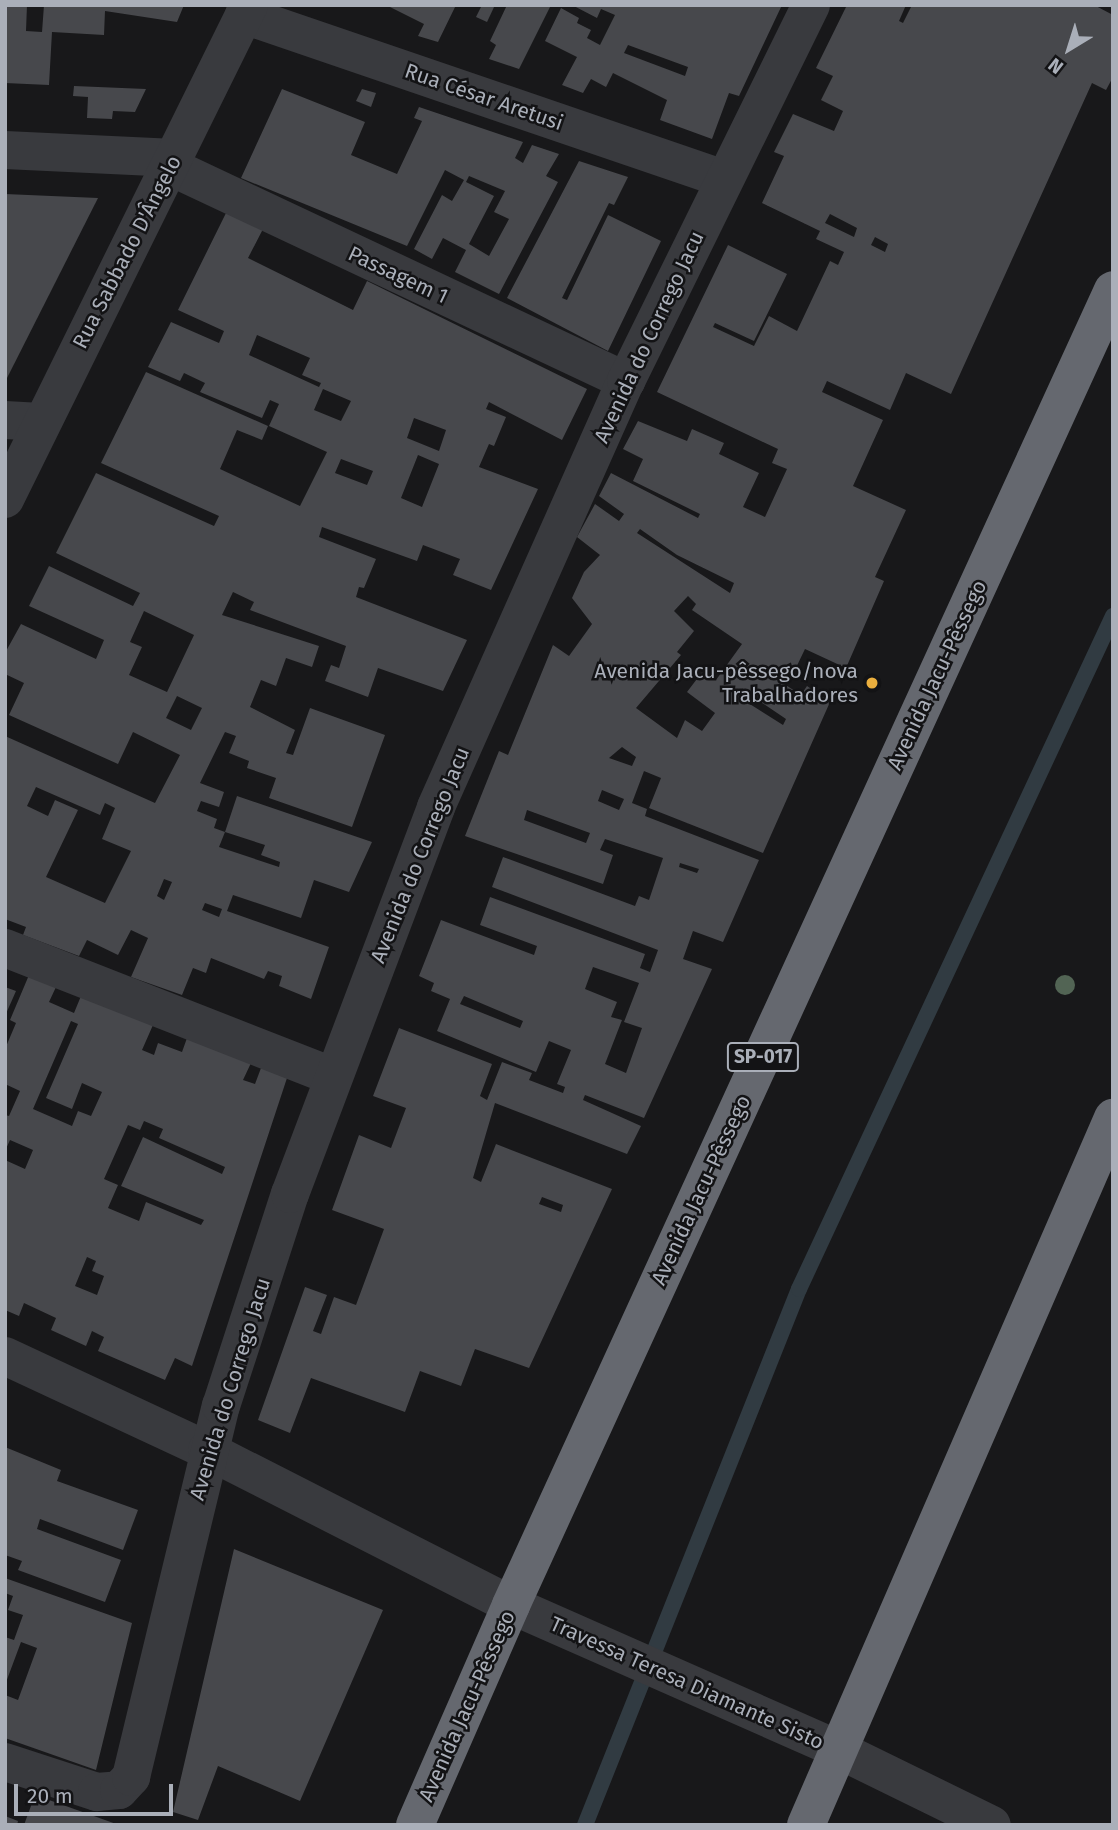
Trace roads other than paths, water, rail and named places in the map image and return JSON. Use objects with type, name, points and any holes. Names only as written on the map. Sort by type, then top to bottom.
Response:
[{"type":"highway","name":"Avenida Jacu-Pêssego","points":[[415,1825],[511,1605],[1113,290]]},
{"type":"highway","points":[[806,1825],[825,1744],[1113,1118]]},
{"type":"street","name":"Avenida do Corrego Jacu","points":[[5,1762],[108,1793],[126,1785],[141,1747],[207,1450],[290,1194],[436,807],[626,380],[811,5]]},
{"type":"street","name":"Rua César Aretusi","points":[[246,10],[724,179]]},
{"type":"street","name":"Rua Sabbado D'Ângelo","points":[[5,499],[23,421],[173,163],[246,10]]},
{"type":"street","points":[[5,150],[173,163]]},
{"type":"street","name":"Passagem 1","points":[[173,163],[626,380]]},
{"type":"street","points":[[5,948],[334,1077]]},
{"type":"street","name":"Travessa Teresa Diamante Sisto","points":[[5,1356],[207,1450],[511,1605],[825,1744],[992,1825]]},
{"type":"waterway","points":[[585,1825],[799,1289],[1113,616]]},
{"type":"place","name":"Avenida Jacu-pêssego/nova Trabalhadores","points":[[872,683]]}]
